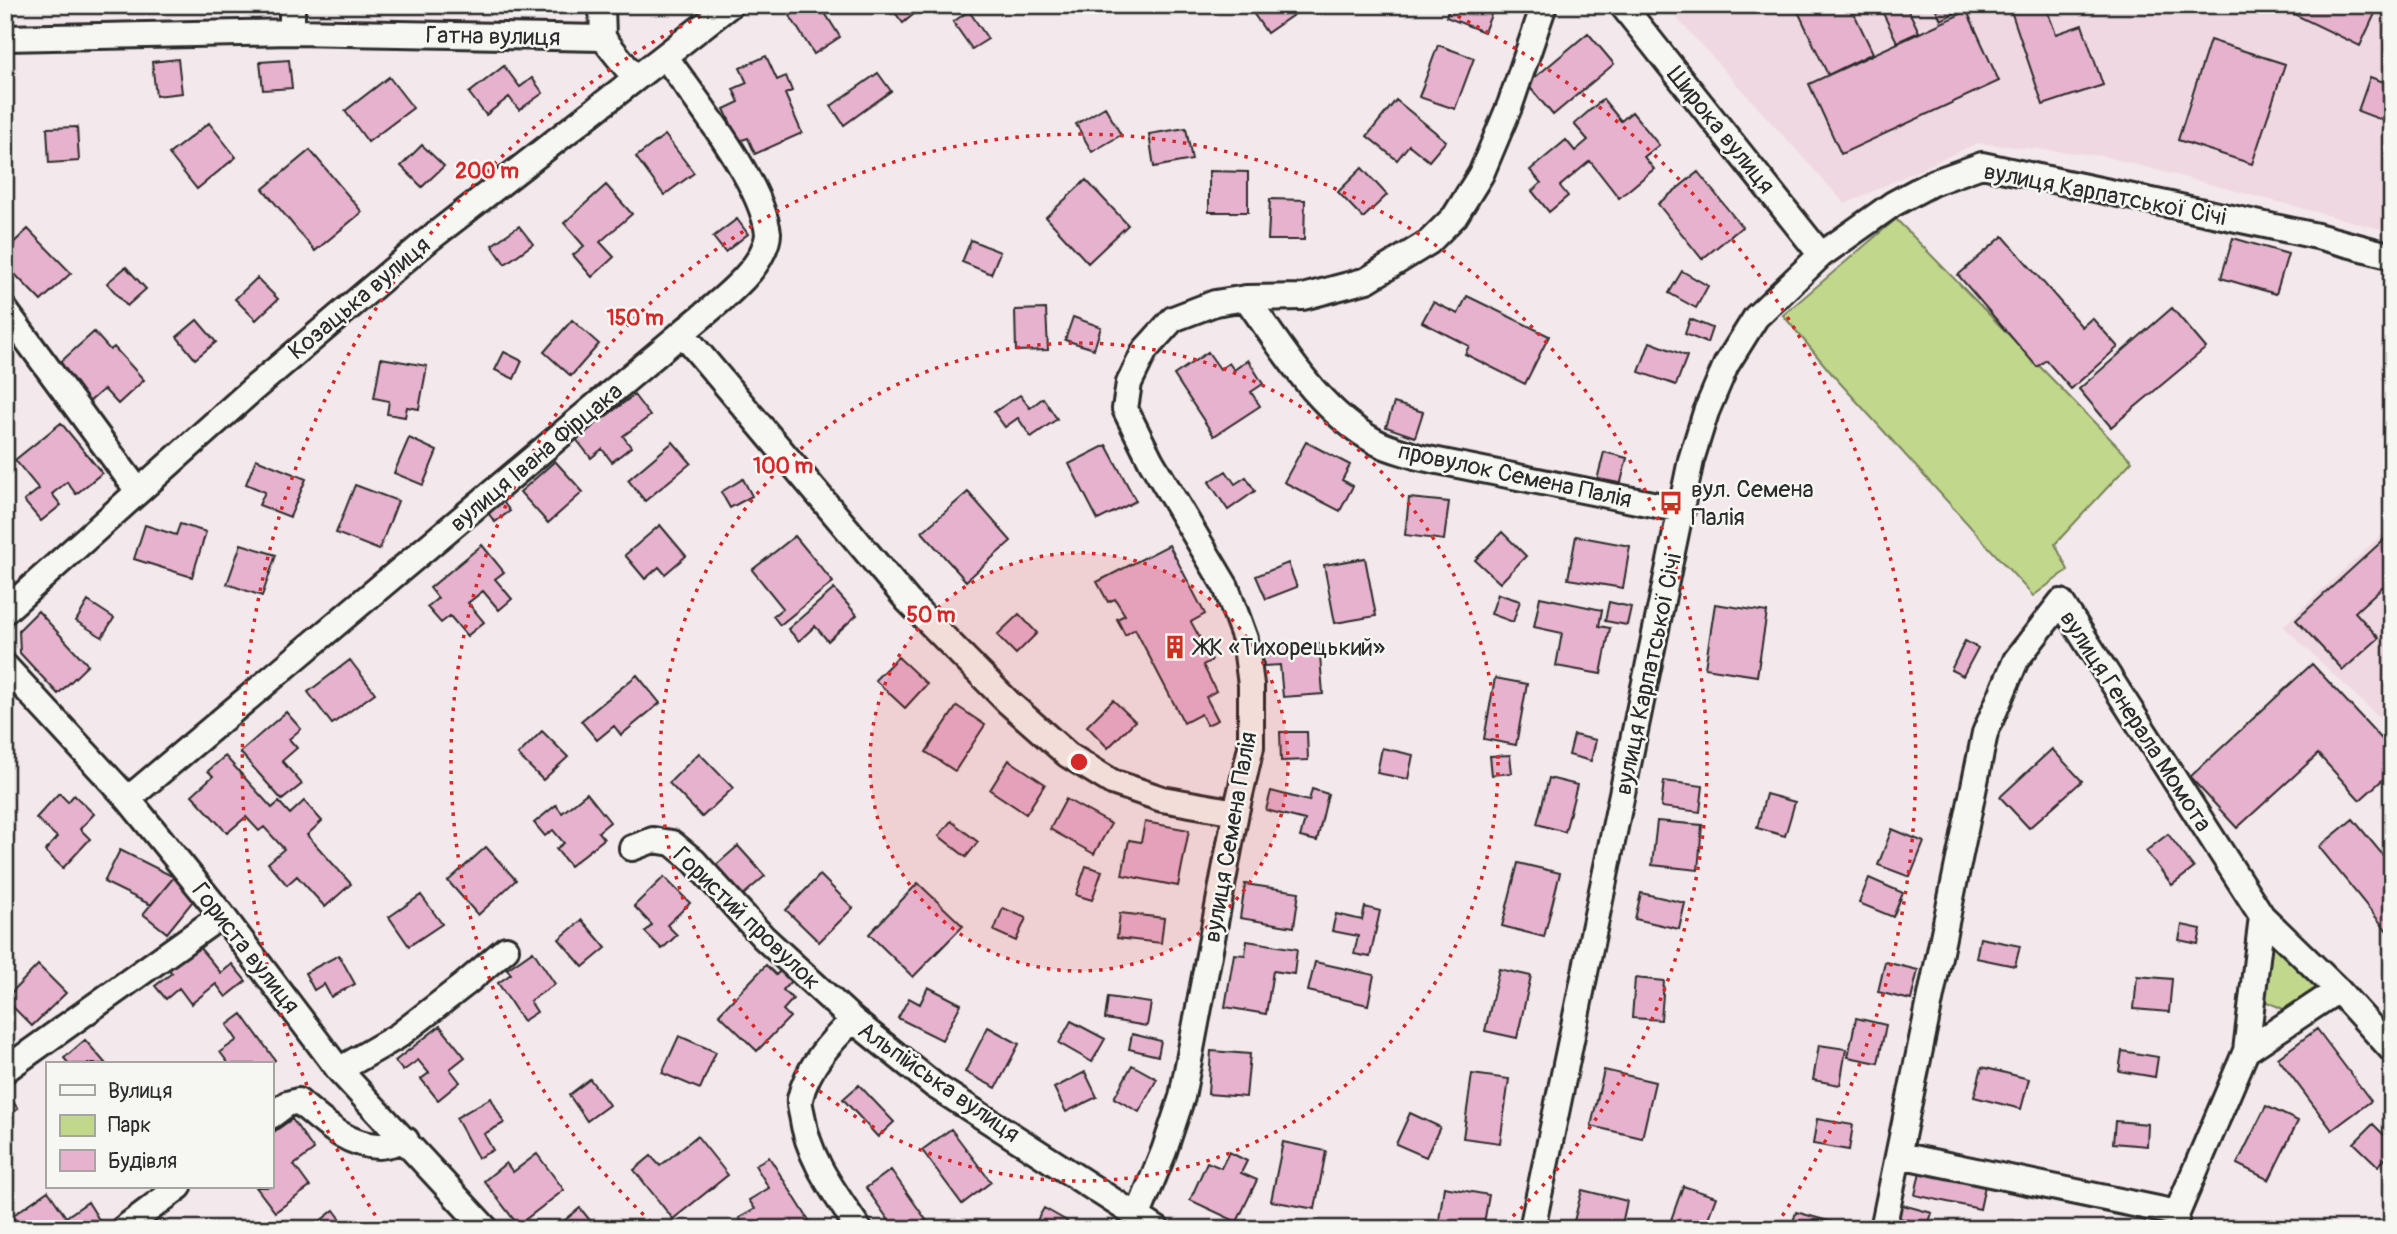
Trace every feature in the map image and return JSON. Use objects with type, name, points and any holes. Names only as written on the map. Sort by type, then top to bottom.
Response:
[{"type":"street","points":[[292,5],[292,32]]},
{"type":"street","points":[[602,5],[603,38],[635,78]]},
{"type":"street","name":"Козацька вулиця","points":[[5,611],[253,388],[426,241],[730,5]]},
{"type":"street","name":"вулиця Семена Палія","points":[[1147,1222],[1164,1152],[1182,1097],[1236,812],[1251,747],[1251,685],[1245,639],[1226,587],[1151,461],[1125,409],[1129,383],[1145,350],[1173,319],[1215,303],[1246,298],[1303,297],[1367,280],[1429,242],[1455,216],[1481,174],[1510,105],[1544,5]]},
{"type":"street","name":"Широка вулиця","points":[[1622,5],[1821,255]]},
{"type":"street","name":"Гатна вулиця","points":[[5,38],[292,32],[603,38]]},
{"type":"street","name":"вулиця Івана Фірцака","points":[[128,799],[682,333],[744,278],[761,256],[768,236],[759,201],[737,161],[665,56]]},
{"type":"street","name":"вулиця Карпатської Січі","points":[[1532,1229],[1691,460],[1706,412],[1726,365],[1756,317],[1821,255],[1893,204],[1932,183],[1982,165],[2317,236],[2392,256]]},
{"type":"street","name":"провулок Семена Палія","points":[[1246,298],[1313,391],[1342,419],[1378,443],[1418,457],[1682,510]]},
{"type":"street","points":[[5,310],[138,491]]},
{"type":"street","points":[[682,333],[908,601],[1008,702],[1068,755],[1112,782],[1162,799],[1236,812]]},
{"type":"street","name":"вулиця Генерала Момота","points":[[1883,1229],[1985,733],[2016,660],[2061,602],[2262,916],[2338,990],[2391,1047]]},
{"type":"street","name":"Гориста вулиця","points":[[5,666],[128,799],[222,915],[339,1070],[486,1229]]},
{"type":"street","name":"Гористий провулок","points":[[632,848],[653,840],[672,843],[694,861],[764,937],[853,1020]]},
{"type":"street","points":[[5,1070],[222,915]]},
{"type":"street","points":[[1899,1155],[2175,1221],[2246,1051],[2262,916]]},
{"type":"street","points":[[339,1070],[398,1036],[506,948]]},
{"type":"street","points":[[2246,1051],[2338,990]]},
{"type":"street","name":"Альпійська вулиця","points":[[859,1229],[814,1161],[803,1128],[800,1101],[807,1079],[827,1046],[853,1020],[935,1086],[1147,1222]]},
{"type":"street","points":[[273,1114],[287,1104],[298,1101],[344,1136],[359,1143],[380,1147],[406,1140]]},
{"type":"street","points":[[123,1229],[178,1188]]},
{"type":"shaded area","points":[[1665,5],[2392,5],[2392,232],[2103,156],[1977,143],[1845,204]]},
{"type":"shaded area","points":[[2392,525],[2392,730],[2283,626]]},
{"type":"green space","points":[[1896,219],[2132,461],[2055,544],[2068,570],[2033,596],[1832,374],[1783,315]]},
{"type":"green space","points":[[2275,938],[2313,975],[2319,990],[2304,1002],[2283,1009],[2265,1001],[2266,945]]},
{"type":"building","points":[[807,5],[820,5],[840,37],[814,54],[790,16]]},
{"type":"building","points":[[889,5],[925,5],[903,23]]},
{"type":"building","points":[[1258,5],[1302,5],[1303,8],[1267,33],[1251,10]]},
{"type":"building","points":[[1451,5],[1495,5],[1484,32],[1446,17]]},
{"type":"building","points":[[1795,5],[1850,5],[1873,53],[1828,75]]},
{"type":"building","points":[[1879,5],[1906,5],[1919,32],[1897,42]]},
{"type":"building","points":[[1934,5],[1966,5],[1967,7],[1941,20]]},
{"type":"building","points":[[2009,5],[2045,5],[2056,34],[2082,25],[2103,85],[2043,105]]},
{"type":"building","points":[[2275,5],[2379,5],[2360,46]]},
{"type":"building","points":[[969,11],[988,39],[972,49],[953,22]]},
{"type":"building","points":[[1967,11],[1999,81],[1841,154],[1809,84]]},
{"type":"building","points":[[1588,33],[1614,64],[1553,115],[1527,84]]},
{"type":"building","points":[[2210,40],[2285,64],[2252,164],[2178,140]]},
{"type":"building","points":[[1438,45],[1474,58],[1455,109],[1419,97]]},
{"type":"building","points":[[766,56],[777,80],[786,76],[792,91],[785,94],[802,133],[755,154],[748,138],[739,141],[724,109],[739,102],[733,89],[747,83],[740,68]]},
{"type":"building","points":[[178,59],[182,93],[156,96],[152,62]]},
{"type":"building","points":[[289,60],[292,88],[263,90],[260,62]]},
{"type":"building","points":[[504,66],[520,87],[532,78],[543,93],[519,110],[509,97],[486,115],[469,93]]},
{"type":"building","points":[[878,73],[891,91],[844,125],[831,106]]},
{"type":"building","points":[[389,77],[413,108],[368,142],[345,111]]},
{"type":"building","points":[[2370,77],[2392,85],[2392,139],[2385,137],[2390,123],[2358,111]]},
{"type":"building","points":[[5,82],[10,82],[5,159]]},
{"type":"building","points":[[1603,99],[1621,121],[1632,112],[1659,145],[1644,157],[1654,169],[1619,198],[1590,161],[1560,186],[1568,196],[1549,212],[1532,191],[1541,183],[1530,170],[1566,140],[1575,151],[1588,140],[1574,124]]},
{"type":"building","points":[[1396,100],[1446,141],[1429,161],[1409,145],[1397,160],[1367,136]]},
{"type":"building","points":[[1105,107],[1121,135],[1092,152],[1076,124]]},
{"type":"building","points":[[209,123],[236,157],[197,189],[169,154]]},
{"type":"building","points":[[77,127],[79,161],[49,163],[47,128]]},
{"type":"building","points":[[1186,128],[1192,160],[1154,167],[1149,134]]},
{"type":"building","points":[[665,135],[694,173],[664,195],[636,157]]},
{"type":"building","points":[[422,145],[444,166],[422,187],[401,166]]},
{"type":"building","points":[[310,150],[362,212],[315,251],[263,189]]},
{"type":"building","points":[[1362,168],[1387,195],[1363,218],[1338,192]]},
{"type":"building","points":[[1209,171],[1248,172],[1248,212],[1209,212]]},
{"type":"building","points":[[1698,172],[1742,227],[1702,259],[1658,204]]},
{"type":"building","points":[[1086,180],[1128,225],[1088,263],[1046,217]]},
{"type":"building","points":[[606,185],[632,214],[600,242],[614,257],[592,277],[573,255],[584,246],[564,223]]},
{"type":"building","points":[[1270,199],[1305,200],[1304,240],[1268,240]]},
{"type":"building","points":[[737,219],[748,234],[725,252],[713,237]]},
{"type":"building","points":[[519,226],[533,244],[505,264],[492,245]]},
{"type":"building","points":[[28,229],[71,273],[41,301],[5,264],[5,251]]},
{"type":"building","points":[[2003,236],[2082,327],[2092,318],[2118,347],[2071,389],[2046,360],[2037,367],[1958,275]]},
{"type":"building","points":[[2233,238],[2288,254],[2276,294],[2221,278]]},
{"type":"building","points":[[971,240],[1000,252],[991,274],[962,262]]},
{"type":"building","points":[[126,267],[146,289],[127,306],[107,283]]},
{"type":"building","points":[[1682,271],[1708,286],[1696,308],[1669,293]]},
{"type":"building","points":[[257,278],[278,299],[256,320],[235,299]]},
{"type":"building","points":[[1467,296],[1549,336],[1525,384],[1465,354],[1469,346],[1422,322],[1433,302],[1458,314]]},
{"type":"building","points":[[2172,308],[2206,348],[2111,427],[2079,389]]},
{"type":"building","points":[[1046,309],[1048,350],[1016,351],[1015,310]]},
{"type":"building","points":[[1073,317],[1101,327],[1094,349],[1065,340]]},
{"type":"building","points":[[1690,319],[1712,328],[1707,343],[1685,334]]},
{"type":"building","points":[[197,320],[216,342],[195,359],[177,337]]},
{"type":"building","points":[[572,320],[599,344],[571,376],[544,352]]},
{"type":"building","points":[[94,332],[110,350],[114,347],[144,380],[118,404],[104,389],[89,402],[56,366]]},
{"type":"building","points":[[1650,342],[1687,356],[1676,385],[1639,372]]},
{"type":"building","points":[[504,352],[522,361],[514,379],[495,370]]},
{"type":"building","points":[[1208,352],[1220,369],[1229,363],[1234,370],[1248,360],[1263,384],[1251,392],[1260,406],[1214,436],[1174,375]]},
{"type":"building","points":[[381,358],[427,366],[419,409],[407,407],[405,417],[387,414],[389,401],[374,398]]},
{"type":"building","points":[[634,395],[650,416],[623,436],[631,447],[612,462],[602,449],[591,458],[576,439]]},
{"type":"building","points":[[1020,395],[1030,408],[1043,398],[1057,419],[1031,437],[1018,418],[1005,427],[994,412]]},
{"type":"building","points":[[1394,403],[1423,412],[1415,437],[1386,427]]},
{"type":"building","points":[[61,423],[102,473],[76,494],[67,482],[52,494],[61,505],[41,521],[24,501],[39,489],[15,460]]},
{"type":"building","points":[[409,438],[437,451],[423,485],[394,473]]},
{"type":"building","points":[[673,442],[691,463],[645,501],[628,480]]},
{"type":"building","points":[[1306,442],[1350,465],[1342,480],[1353,486],[1340,511],[1284,482]]},
{"type":"building","points":[[1106,445],[1136,501],[1098,520],[1069,464]]},
{"type":"building","points":[[1604,452],[1627,458],[1620,486],[1597,480]]},
{"type":"building","points":[[256,459],[306,479],[290,517],[259,505],[265,492],[246,484]]},
{"type":"building","points":[[555,461],[583,492],[548,523],[520,492]]},
{"type":"building","points":[[1226,471],[1235,484],[1246,477],[1255,491],[1228,510],[1209,482]]},
{"type":"building","points":[[743,479],[752,496],[730,508],[721,492]]},
{"type":"building","points":[[355,485],[398,501],[379,550],[336,533]]},
{"type":"building","points":[[968,492],[1011,541],[966,581],[922,532]]},
{"type":"building","points":[[497,494],[510,511],[495,522],[482,505]]},
{"type":"building","points":[[1409,498],[1449,502],[1444,540],[1405,535]]},
{"type":"building","points":[[180,524],[206,532],[192,577],[134,559],[145,525],[176,535]]},
{"type":"building","points":[[660,525],[686,556],[665,574],[659,567],[645,579],[625,555]]},
{"type":"building","points":[[1502,532],[1526,556],[1500,583],[1475,560]]},
{"type":"building","points":[[2392,532],[2392,578],[2355,612],[2379,638],[2343,670],[2296,620]]},
{"type":"building","points":[[795,536],[833,582],[780,625],[773,616],[783,608],[752,570]]},
{"type":"building","points":[[1576,536],[1630,546],[1623,588],[1568,579]]},
{"type":"building","points":[[241,544],[276,555],[262,596],[227,584]]},
{"type":"building","points":[[482,545],[504,572],[495,579],[512,599],[499,610],[483,591],[468,603],[484,622],[467,636],[450,616],[441,623],[427,607],[438,598],[430,588]]},
{"type":"building","name":"ЖК «Тихорецький»","points":[[1169,545],[1205,614],[1191,622],[1212,660],[1203,665],[1216,691],[1206,697],[1218,720],[1207,725],[1201,714],[1184,723],[1135,629],[1125,635],[1117,619],[1125,615],[1115,599],[1108,602],[1097,582]]},
{"type":"building","points":[[1365,558],[1376,616],[1335,623],[1324,565]]},
{"type":"building","points":[[1288,563],[1297,587],[1266,599],[1256,576]]},
{"type":"building","points":[[834,589],[857,615],[828,641],[815,626],[799,641],[788,629]]},
{"type":"building","points":[[1498,594],[1520,601],[1513,622],[1491,614]]},
{"type":"building","points":[[1540,597],[1602,610],[1599,626],[1610,628],[1601,674],[1556,666],[1562,633],[1534,627]]},
{"type":"building","points":[[88,601],[114,618],[102,637],[76,621]]},
{"type":"building","points":[[1609,602],[1631,607],[1627,625],[1605,621]]},
{"type":"building","points":[[1715,604],[1767,612],[1757,676],[1705,668]]},
{"type":"building","points":[[38,611],[88,665],[58,694],[20,653],[19,630]]},
{"type":"building","points":[[1019,614],[1037,633],[1016,654],[997,635]]},
{"type":"building","points":[[1965,641],[1978,648],[1963,676],[1951,670]]},
{"type":"building","points":[[1319,643],[1323,694],[1283,697],[1280,665],[1264,666],[1262,648]]},
{"type":"building","points":[[898,657],[927,684],[905,708],[875,680]]},
{"type":"building","points":[[350,660],[375,693],[332,724],[308,692]]},
{"type":"building","points":[[2312,664],[2392,750],[2392,771],[2360,800],[2318,754],[2237,828],[2190,777]]},
{"type":"building","points":[[637,675],[660,703],[621,735],[614,726],[597,740],[581,721]]},
{"type":"building","points":[[1495,678],[1527,684],[1516,745],[1484,739]]},
{"type":"building","points":[[1113,700],[1135,721],[1108,748],[1087,726]]},
{"type":"building","points":[[957,706],[985,725],[955,771],[926,752]]},
{"type":"building","points":[[286,712],[301,729],[289,739],[297,748],[282,761],[302,784],[282,800],[240,752]]},
{"type":"building","points":[[542,731],[568,757],[543,780],[518,755]]},
{"type":"building","points":[[1280,732],[1307,732],[1308,760],[1281,761]]},
{"type":"building","points":[[1574,735],[1596,740],[1591,761],[1569,755]]},
{"type":"building","points":[[1382,748],[1413,755],[1408,779],[1377,773]]},
{"type":"building","points":[[2052,749],[2082,781],[2029,828],[2000,797]]},
{"type":"building","points":[[699,753],[733,788],[702,817],[669,783]]},
{"type":"building","points":[[1510,755],[1512,773],[1492,775],[1490,756]]},
{"type":"building","points":[[225,756],[272,808],[279,802],[290,814],[304,801],[322,821],[307,835],[351,884],[325,907],[297,876],[287,885],[268,863],[284,849],[264,827],[259,831],[246,817],[227,833],[192,795],[213,776],[208,771]]},
{"type":"building","points":[[1009,760],[1045,784],[1026,814],[990,790]]},
{"type":"building","points":[[1549,778],[1577,785],[1565,832],[1537,824]]},
{"type":"building","points":[[1664,781],[1703,786],[1700,812],[1661,807]]},
{"type":"building","points":[[1312,789],[1328,794],[1317,841],[1300,837],[1305,820],[1266,810],[1271,791],[1309,801]]},
{"type":"building","points":[[59,793],[68,802],[74,795],[94,814],[80,829],[90,839],[63,868],[45,851],[57,837],[36,818]]},
{"type":"building","points":[[587,793],[610,822],[598,832],[604,839],[570,866],[556,849],[564,843],[553,830],[545,836],[534,823],[556,805],[562,813]]},
{"type":"building","points":[[1766,794],[1795,802],[1785,836],[1757,828]]},
{"type":"building","points":[[1066,799],[1111,824],[1094,854],[1050,829]]},
{"type":"building","points":[[2353,819],[2392,866],[2392,928],[2387,931],[2319,847]]},
{"type":"building","points":[[951,821],[978,842],[966,857],[939,836]]},
{"type":"building","points":[[1657,821],[1702,825],[1698,870],[1652,865]]},
{"type":"building","points":[[1145,822],[1189,830],[1178,886],[1122,875],[1129,840],[1141,842]]},
{"type":"building","points":[[1892,829],[1924,842],[1910,877],[1878,865]]},
{"type":"building","points":[[2168,834],[2194,868],[2172,885],[2146,851]]},
{"type":"building","points":[[738,846],[765,876],[743,895],[716,865]]},
{"type":"building","points":[[486,847],[516,880],[478,915],[448,881]]},
{"type":"building","points":[[120,850],[174,877],[151,905],[104,882]]},
{"type":"building","points":[[1518,863],[1560,873],[1544,937],[1502,926]]},
{"type":"building","points":[[1086,866],[1102,871],[1092,900],[1076,895]]},
{"type":"building","points":[[820,875],[853,908],[819,942],[786,910]]},
{"type":"building","points":[[174,877],[197,896],[167,933],[143,914]]},
{"type":"building","points":[[664,877],[690,903],[667,925],[677,935],[662,949],[645,932],[652,925],[634,906]]},
{"type":"building","points":[[1869,878],[1903,893],[1893,917],[1859,903]]},
{"type":"building","points":[[918,883],[963,926],[913,977],[869,934]]},
{"type":"building","points":[[1245,884],[1299,892],[1294,927],[1240,918]]},
{"type":"building","points":[[1641,893],[1685,903],[1679,929],[1635,919]]},
{"type":"building","points":[[421,895],[442,924],[409,946],[389,917]]},
{"type":"building","points":[[1365,907],[1380,911],[1370,957],[1354,954],[1358,936],[1332,931],[1336,914],[1362,920]]},
{"type":"building","points":[[1003,908],[1026,918],[1016,941],[994,931]]},
{"type":"building","points":[[1120,913],[1164,918],[1161,943],[1117,938]]},
{"type":"building","points":[[582,920],[606,948],[583,967],[559,939]]},
{"type":"building","points":[[2182,925],[2201,929],[2198,944],[2179,940]]},
{"type":"building","points":[[1980,938],[2020,946],[2015,966],[1976,958]]},
{"type":"building","points":[[1247,941],[1297,949],[1294,974],[1273,971],[1266,1014],[1225,1007],[1234,954],[1245,955]]},
{"type":"building","points":[[199,947],[221,973],[232,964],[246,981],[226,997],[216,984],[191,1004],[179,988],[166,999],[155,986],[172,973],[165,966],[184,951],[188,956]]},
{"type":"building","points":[[533,951],[555,984],[530,1001],[537,1012],[523,1021],[498,983],[511,974],[507,969]]},
{"type":"building","points":[[339,955],[355,984],[331,997],[324,984],[314,990],[305,973]]},
{"type":"building","points":[[1315,962],[1374,975],[1368,1005],[1308,991]]},
{"type":"building","points":[[1885,962],[1918,970],[1911,1000],[1878,992]]},
{"type":"building","points":[[38,965],[66,993],[32,1026],[5,999]]},
{"type":"building","points":[[766,965],[776,975],[780,971],[791,981],[783,990],[793,999],[783,1010],[790,1017],[757,1051],[719,1014]]},
{"type":"building","points":[[1499,969],[1531,976],[1517,1038],[1485,1031]]},
{"type":"building","points":[[2137,976],[2172,979],[2169,1012],[2134,1009]]},
{"type":"building","points":[[1635,978],[1664,981],[1661,1020],[1632,1018]]},
{"type":"building","points":[[928,987],[961,1004],[942,1040],[898,1018],[909,998],[920,1004]]},
{"type":"building","points":[[1108,997],[1151,1003],[1147,1026],[1105,1019]]},
{"type":"building","points":[[242,1014],[275,1060],[228,1062],[220,1052],[237,1040],[227,1025]]},
{"type":"building","points":[[1856,1018],[1886,1025],[1878,1063],[1848,1057]]},
{"type":"building","points":[[1071,1021],[1105,1039],[1092,1062],[1059,1043]]},
{"type":"building","points":[[440,1026],[465,1057],[450,1069],[460,1082],[438,1100],[421,1079],[429,1073],[418,1060],[403,1071],[395,1061]]},
{"type":"building","points":[[988,1027],[1019,1044],[996,1088],[965,1072]]},
{"type":"building","points":[[2317,1029],[2371,1101],[2332,1130],[2278,1058]]},
{"type":"building","points":[[1132,1034],[1161,1041],[1158,1056],[1129,1049]]},
{"type":"building","points":[[679,1036],[716,1052],[700,1089],[662,1073]]},
{"type":"building","points":[[85,1040],[104,1062],[67,1062],[64,1058]]},
{"type":"building","points":[[1819,1045],[1846,1049],[1840,1085],[1813,1080]]},
{"type":"building","points":[[1211,1051],[1250,1054],[1246,1097],[1208,1094]]},
{"type":"building","points":[[2122,1051],[2158,1057],[2155,1077],[2119,1071]]},
{"type":"building","points":[[1132,1065],[1157,1079],[1139,1112],[1114,1098]]},
{"type":"building","points":[[1982,1067],[2029,1079],[2021,1109],[1974,1097]]},
{"type":"building","points":[[1604,1070],[1655,1082],[1642,1138],[1591,1126]]},
{"type":"building","points":[[1085,1072],[1097,1097],[1066,1112],[1054,1088]]},
{"type":"building","points":[[1472,1074],[1509,1079],[1500,1143],[1463,1138]]},
{"type":"building","points":[[590,1079],[609,1105],[587,1121],[569,1095]]},
{"type":"building","points":[[859,1085],[894,1122],[878,1137],[843,1099]]},
{"type":"building","points":[[5,1090],[18,1109],[5,1118]]},
{"type":"building","points":[[491,1098],[504,1123],[484,1134],[493,1150],[478,1158],[456,1118]]},
{"type":"building","points":[[2266,1106],[2298,1121],[2269,1180],[2237,1164]]},
{"type":"building","points":[[1410,1113],[1440,1127],[1426,1157],[1396,1144]]},
{"type":"building","points":[[292,1119],[314,1150],[294,1165],[310,1187],[275,1212],[257,1188],[273,1188],[273,1133]]},
{"type":"building","points":[[1817,1119],[1853,1125],[1849,1150],[1813,1144]]},
{"type":"building","points":[[2115,1121],[2148,1124],[2147,1146],[2113,1143]]},
{"type":"building","points":[[2373,1124],[2392,1143],[2392,1152],[2378,1166],[2354,1143]]},
{"type":"building","points":[[951,1129],[991,1182],[962,1204],[922,1150]]},
{"type":"building","points":[[697,1136],[728,1175],[673,1219],[634,1170],[651,1156],[660,1166]]},
{"type":"building","points":[[1283,1142],[1326,1151],[1315,1209],[1271,1201]]},
{"type":"building","points":[[1229,1152],[1247,1161],[1241,1173],[1257,1180],[1237,1222],[1190,1200],[1207,1162],[1221,1168]]},
{"type":"building","points":[[537,1154],[564,1190],[518,1225],[484,1181],[506,1163],[513,1172]]},
{"type":"building","points":[[769,1157],[812,1225],[806,1229],[746,1229],[739,1218],[755,1209],[749,1200],[769,1188],[755,1165]]},
{"type":"building","points":[[1921,1167],[1986,1181],[1980,1209],[1915,1195]]},
{"type":"building","points":[[891,1170],[929,1224],[923,1229],[895,1229],[866,1188]]},
{"type":"building","points":[[1683,1186],[1716,1197],[1704,1229],[1695,1229],[1671,1220]]},
{"type":"building","points":[[1444,1187],[1489,1195],[1483,1229],[1438,1227]]},
{"type":"building","points":[[1582,1190],[1627,1201],[1621,1229],[1572,1229]]},
{"type":"building","points":[[48,1191],[66,1217],[88,1202],[101,1223],[93,1229],[20,1229],[12,1216]]},
{"type":"building","points":[[1899,1204],[1932,1213],[1928,1225],[1895,1217]]},
{"type":"building","points":[[580,1208],[597,1229],[554,1229]]},
{"type":"building","points":[[1044,1208],[1067,1221],[1062,1229],[1032,1229]]},
{"type":"building","points":[[334,1210],[348,1229],[310,1229]]},
{"type":"building","points":[[1796,1212],[1839,1224],[1838,1229],[1791,1229]]},
{"type":"place","name":"вул. Семена Палія","points":[[1671,503]]},
{"type":"place","name":"ЖК «Тихорецький»","points":[[1175,647]]}]
